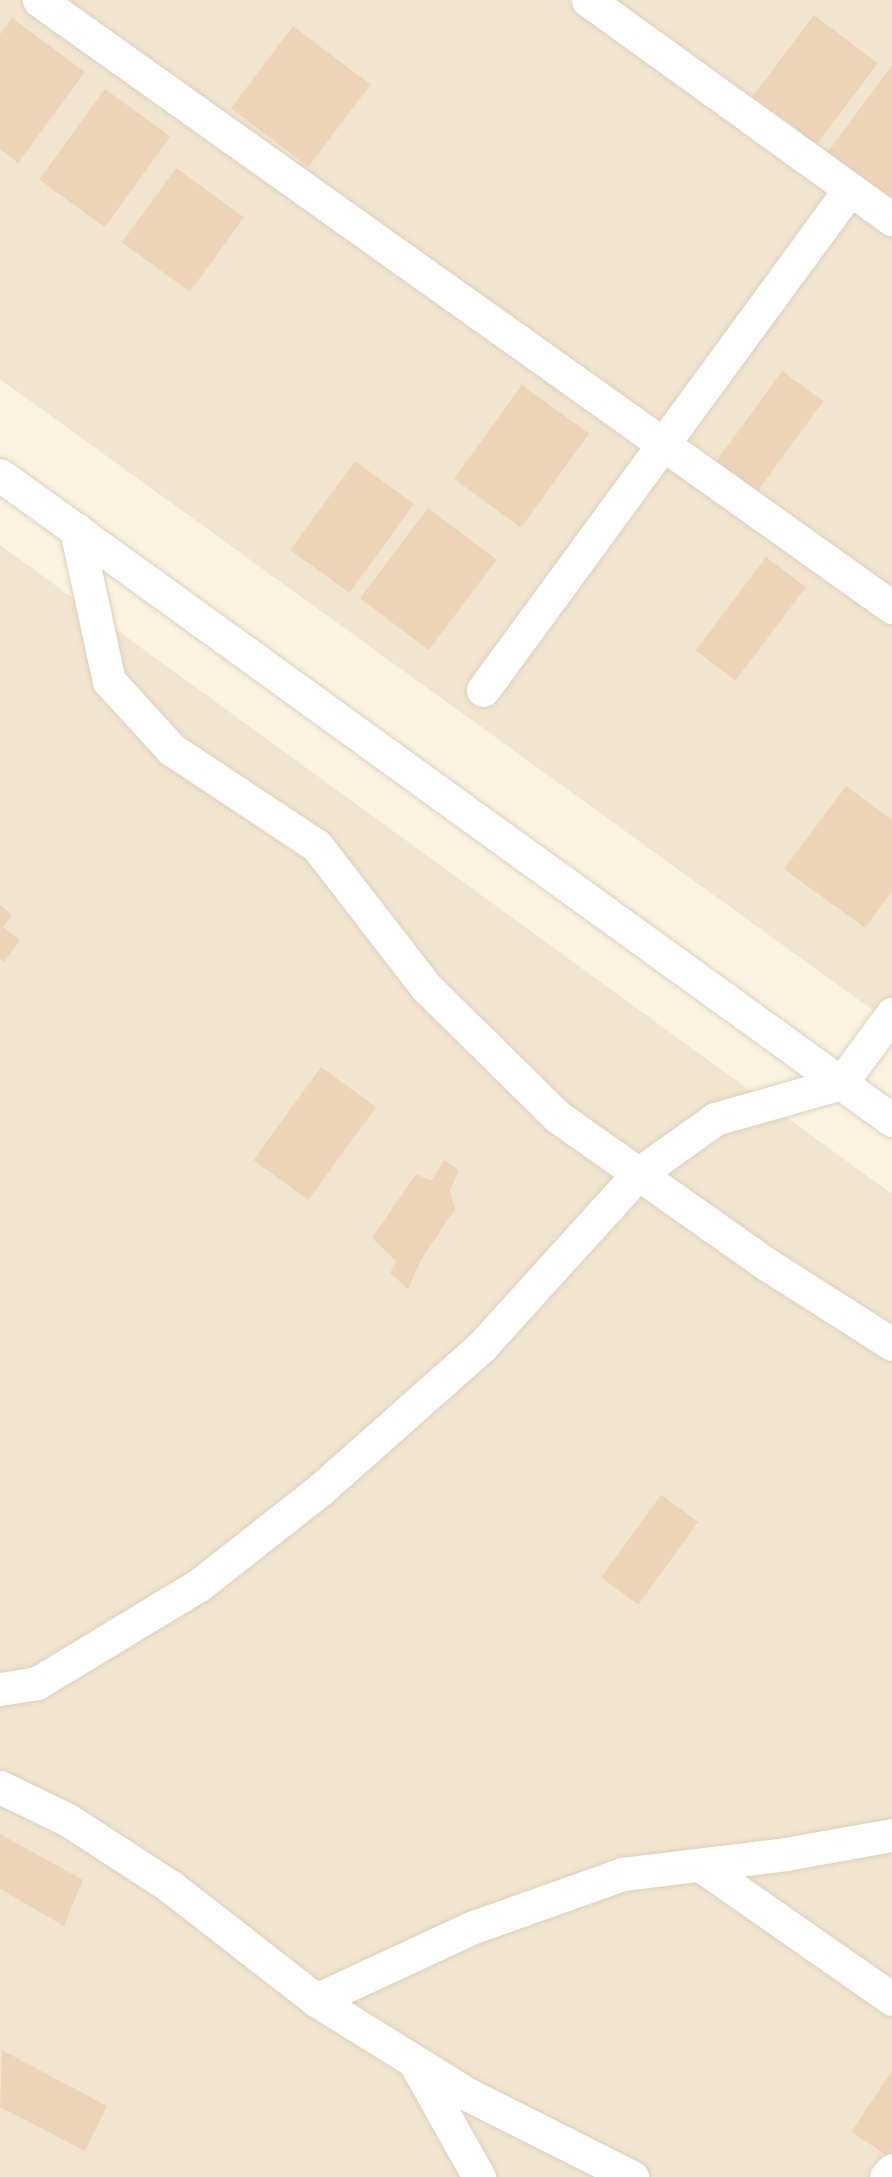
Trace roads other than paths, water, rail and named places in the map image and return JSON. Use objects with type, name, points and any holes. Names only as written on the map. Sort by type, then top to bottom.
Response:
[{"type":"street","points":[[39,0],[892,607]]},
{"type":"street","points":[[604,5],[892,219]]},
{"type":"street","points":[[483,690],[850,189]]},
{"type":"street","points":[[3,482],[76,530],[892,1120]]},
{"type":"street","points":[[76,530],[109,681],[171,749],[317,846],[426,987],[558,1117],[768,1265],[892,1344]]},
{"type":"street","points":[[0,1689],[37,1683],[199,1585],[321,1488],[482,1346],[638,1174],[715,1119],[841,1083],[892,1014]]},
{"type":"street","points":[[0,1787],[68,1820],[171,1887],[316,2000],[467,2094],[632,2177]]},
{"type":"street","points":[[316,2000],[471,1928],[623,1874],[700,1865],[892,1835]]},
{"type":"street","points":[[700,1865],[892,2000]]},
{"type":"street","points":[[414,2061],[479,2177]]},
{"type":"street","points":[[886,2177],[892,2170]]}]
